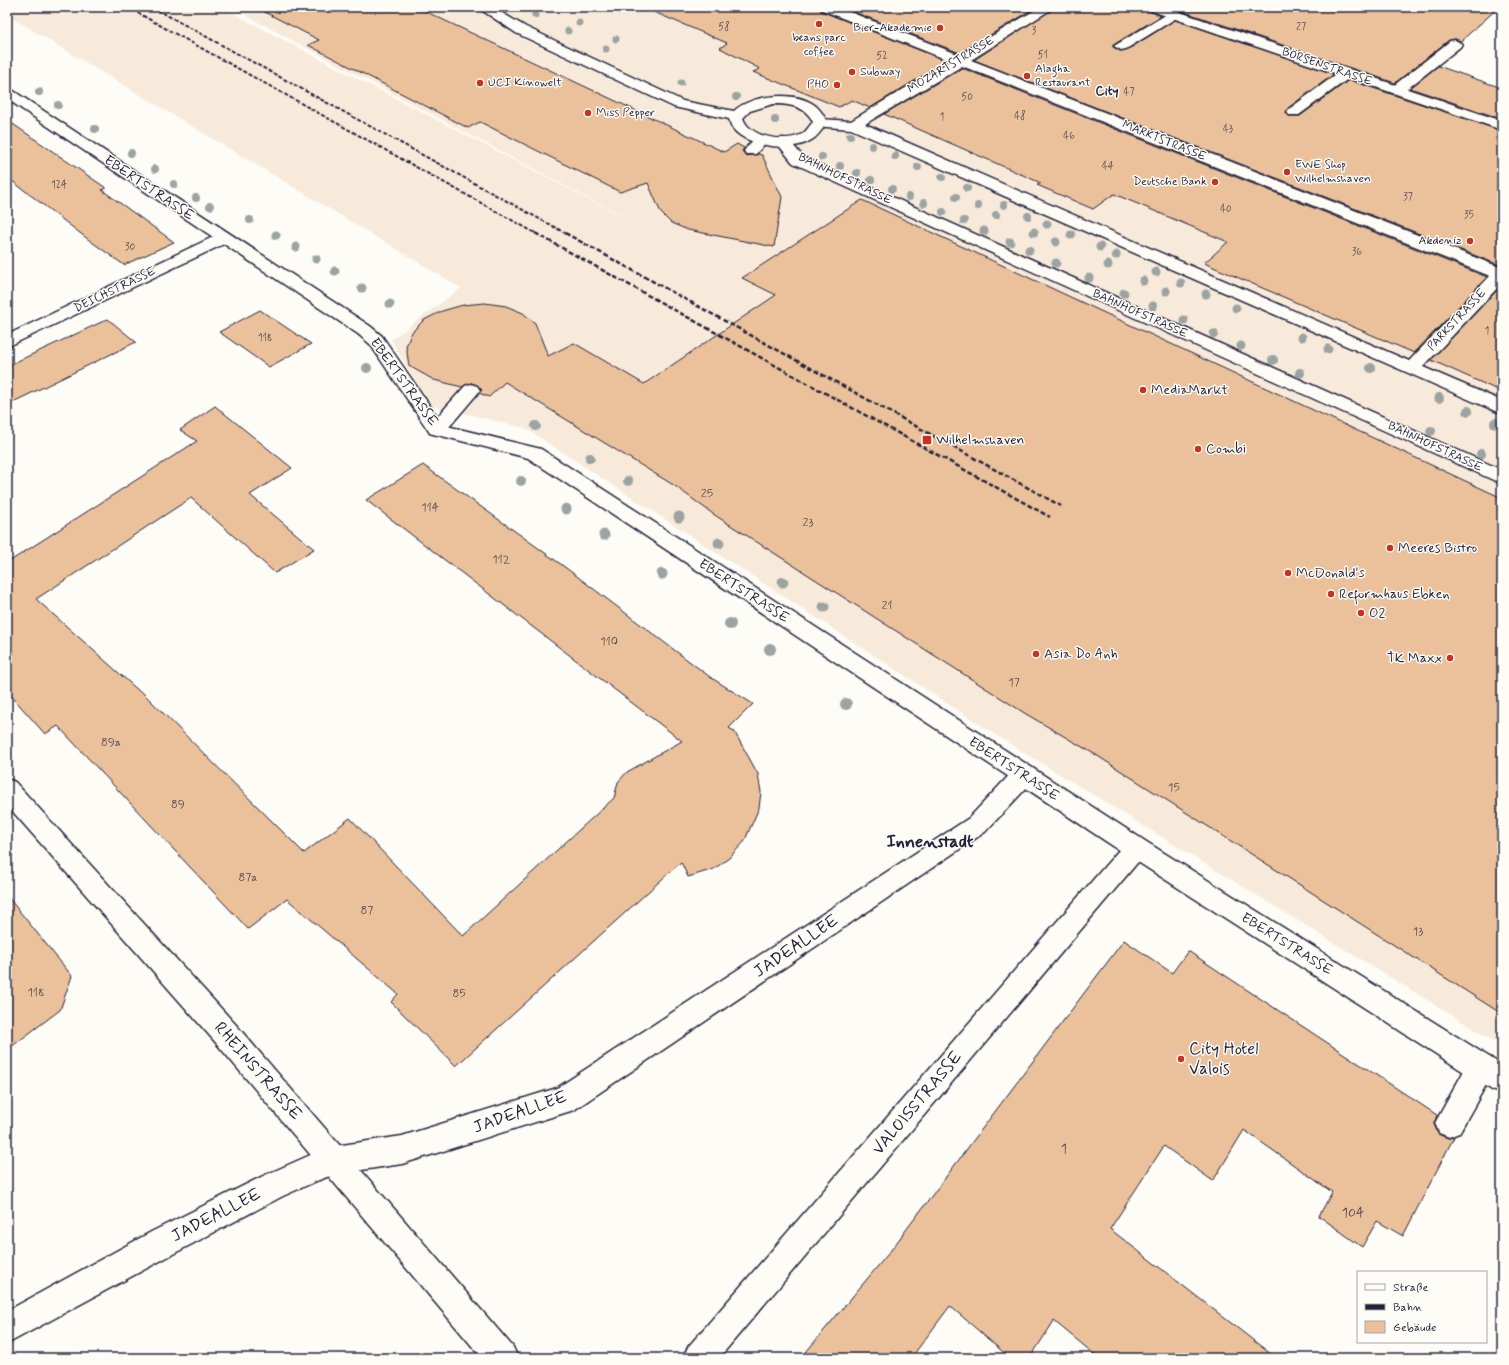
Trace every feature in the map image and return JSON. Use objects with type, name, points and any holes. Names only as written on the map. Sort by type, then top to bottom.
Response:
[{"type":"street","points":[[483,7],[509,21],[521,30],[654,94],[679,104],[736,116],[740,110],[754,103],[772,100],[788,100],[805,105],[818,114],[820,123],[854,124],[1502,408]]},
{"type":"street","name":"MARKTSTRASSE","points":[[826,7],[1502,274]]},
{"type":"street","name":"MOZARTSTRASSE","points":[[854,124],[1049,7]]},
{"type":"street","name":"BÖRSENSTRASSE","points":[[1153,7],[1502,126]]},
{"type":"street","points":[[1121,46],[1174,14]]},
{"type":"street","points":[[1397,90],[1455,44]]},
{"type":"street","points":[[1294,112],[1347,73]]},
{"type":"street","name":"EBERTSTRASSE","points":[[7,93],[376,340],[437,429],[534,453],[1136,848],[1492,1074]]},
{"type":"street","name":"BAHNHOFSTRASSE","points":[[736,116],[738,130],[753,138],[756,146],[798,140],[810,135],[816,130],[820,123]]},
{"type":"street","name":"BAHNHOFSTRASSE","points":[[783,142],[798,160],[1502,478]]},
{"type":"street","name":"DEICHSTRASSE","points":[[7,342],[224,238]]},
{"type":"street","name":"PARKSTRASSE","points":[[1412,368],[1502,274]]},
{"type":"street","points":[[437,429],[471,390]]},
{"type":"street","name":"JADEALLEE","points":[[7,1328],[162,1243],[273,1186],[335,1160],[402,1150],[564,1100],[977,825],[1024,775]]},
{"type":"street","name":"RHEINSTRASSE","points":[[7,789],[227,1035],[502,1358]]},
{"type":"street","name":"VALOISSTRASSE","points":[[699,1358],[1103,884],[1136,848]]},
{"type":"street","points":[[1449,1123],[1492,1074]]},
{"type":"shaded area","points":[[7,7],[221,7],[663,238],[230,7],[1125,7],[1502,137],[1502,1046],[1002,739],[525,428],[429,405],[391,340],[461,288],[7,15]]},
{"type":"building","name":"UCI Kinowelt","points":[[255,7],[416,7],[724,152],[737,144],[744,148],[742,151],[746,156],[758,154],[762,155],[782,197],[774,247],[688,230],[671,223],[661,213],[648,183],[620,192],[480,122],[468,128],[308,45],[319,40]]},
{"type":"building","points":[[642,7],[819,7],[821,11],[947,61],[870,108],[852,100],[839,107],[753,72],[760,69],[720,48],[727,43]]},
{"type":"building","points":[[841,7],[1037,7],[960,53]]},
{"type":"building","points":[[1056,7],[1146,7],[1149,11],[1161,16],[1113,45],[1113,47],[1120,51],[1127,50],[1175,20],[1334,74],[1288,108],[1286,113],[1289,116],[1300,116],[1349,80],[1502,131],[1502,266],[974,60]]},
{"type":"building","points":[[1170,7],[1499,7],[1461,41],[1455,39],[1449,40],[1395,83]]},
{"type":"building","points":[[1438,66],[1502,88],[1502,119],[1410,88]]},
{"type":"building","points":[[962,68],[1487,277],[1414,353],[1204,263],[1228,242],[1114,194],[1093,209],[1037,185],[1041,183],[884,114]]},
{"type":"building","points":[[7,120],[106,188],[102,190],[174,242],[124,265],[89,240],[7,177]]},
{"type":"building","points":[[862,200],[1502,498],[1502,1014],[1096,755],[1026,714],[713,514],[675,486],[505,382],[489,397],[479,393],[482,390],[477,385],[471,383],[462,387],[434,380],[409,366],[406,346],[412,332],[424,320],[442,311],[463,305],[485,303],[506,306],[523,313],[535,323],[548,356],[574,343],[644,384],[776,295],[742,278]]},
{"type":"building","points":[[1502,285],[1502,392],[1431,360]]},
{"type":"building","points":[[260,310],[311,344],[269,367],[219,332]]},
{"type":"building","points":[[108,319],[136,342],[7,405],[7,366]]},
{"type":"building","points":[[215,406],[292,468],[250,495],[314,549],[275,573],[191,498],[36,599],[140,692],[141,691],[304,853],[350,818],[463,936],[614,798],[618,782],[627,772],[682,741],[366,500],[423,465],[566,568],[710,677],[753,704],[729,728],[734,731],[758,774],[761,792],[759,808],[744,842],[729,858],[714,869],[688,877],[681,862],[456,1066],[391,1002],[398,994],[287,899],[248,929],[58,726],[45,734],[7,691],[7,563],[197,441],[180,430]]},
{"type":"building","points":[[7,896],[72,976],[60,1010],[7,1050]]},
{"type":"building","points":[[1124,940],[1172,973],[1188,951],[1437,1115],[1434,1124],[1438,1134],[1448,1138],[1454,1137],[1403,1236],[1377,1221],[1362,1247],[1319,1216],[1332,1192],[1244,1130],[1213,1181],[1164,1146],[1110,1229],[1276,1358],[1099,1358],[1054,1321],[1030,1358],[1010,1358],[950,1306],[911,1358],[801,1358],[888,1254]]},
{"type":"railway","points":[[127,7],[537,234]]},
{"type":"railway","points":[[152,7],[567,234]]},
{"type":"railway","points":[[535,233],[1050,517]]},
{"type":"railway","points":[[565,233],[1061,506]]},
{"type":"place","name":"beans parc coffee","points":[[819,24]]},
{"type":"place","name":"Bier-Akademie","points":[[940,28]]},
{"type":"place","name":"Subway","points":[[852,72]]},
{"type":"place","name":"Alagha Restaurant","points":[[1027,76]]},
{"type":"place","name":"UCI Kinowelt","points":[[480,83]]},
{"type":"place","name":"PHO","points":[[837,85]]},
{"type":"place","name":"Miss Pepper","points":[[588,113]]},
{"type":"place","name":"EWE Shop Wilhelmshaven","points":[[1287,172]]},
{"type":"place","name":"Deutsche Bank","points":[[1215,182]]},
{"type":"place","name":"Akdeniz","points":[[1470,241]]},
{"type":"place","name":"MediaMarkt","points":[[1143,390]]},
{"type":"place","name":"Wilhelmshaven","points":[[927,440]]},
{"type":"place","name":"Combi","points":[[1198,449]]},
{"type":"place","name":"Meeres Bistro","points":[[1390,548]]},
{"type":"place","name":"McDonald's","points":[[1288,573]]},
{"type":"place","name":"Reformhaus Ebken","points":[[1331,594]]},
{"type":"place","name":"O2","points":[[1361,613]]},
{"type":"place","name":"Asia Do Anh","points":[[1036,654]]},
{"type":"place","name":"TK Maxx","points":[[1450,658]]},
{"type":"place","name":"City Hotel Valois","points":[[1181,1059]]},
{"type":"district","name":"City","points":[[1107,91]]},
{"type":"district","name":"Innenstadt","points":[[930,842]]}]
